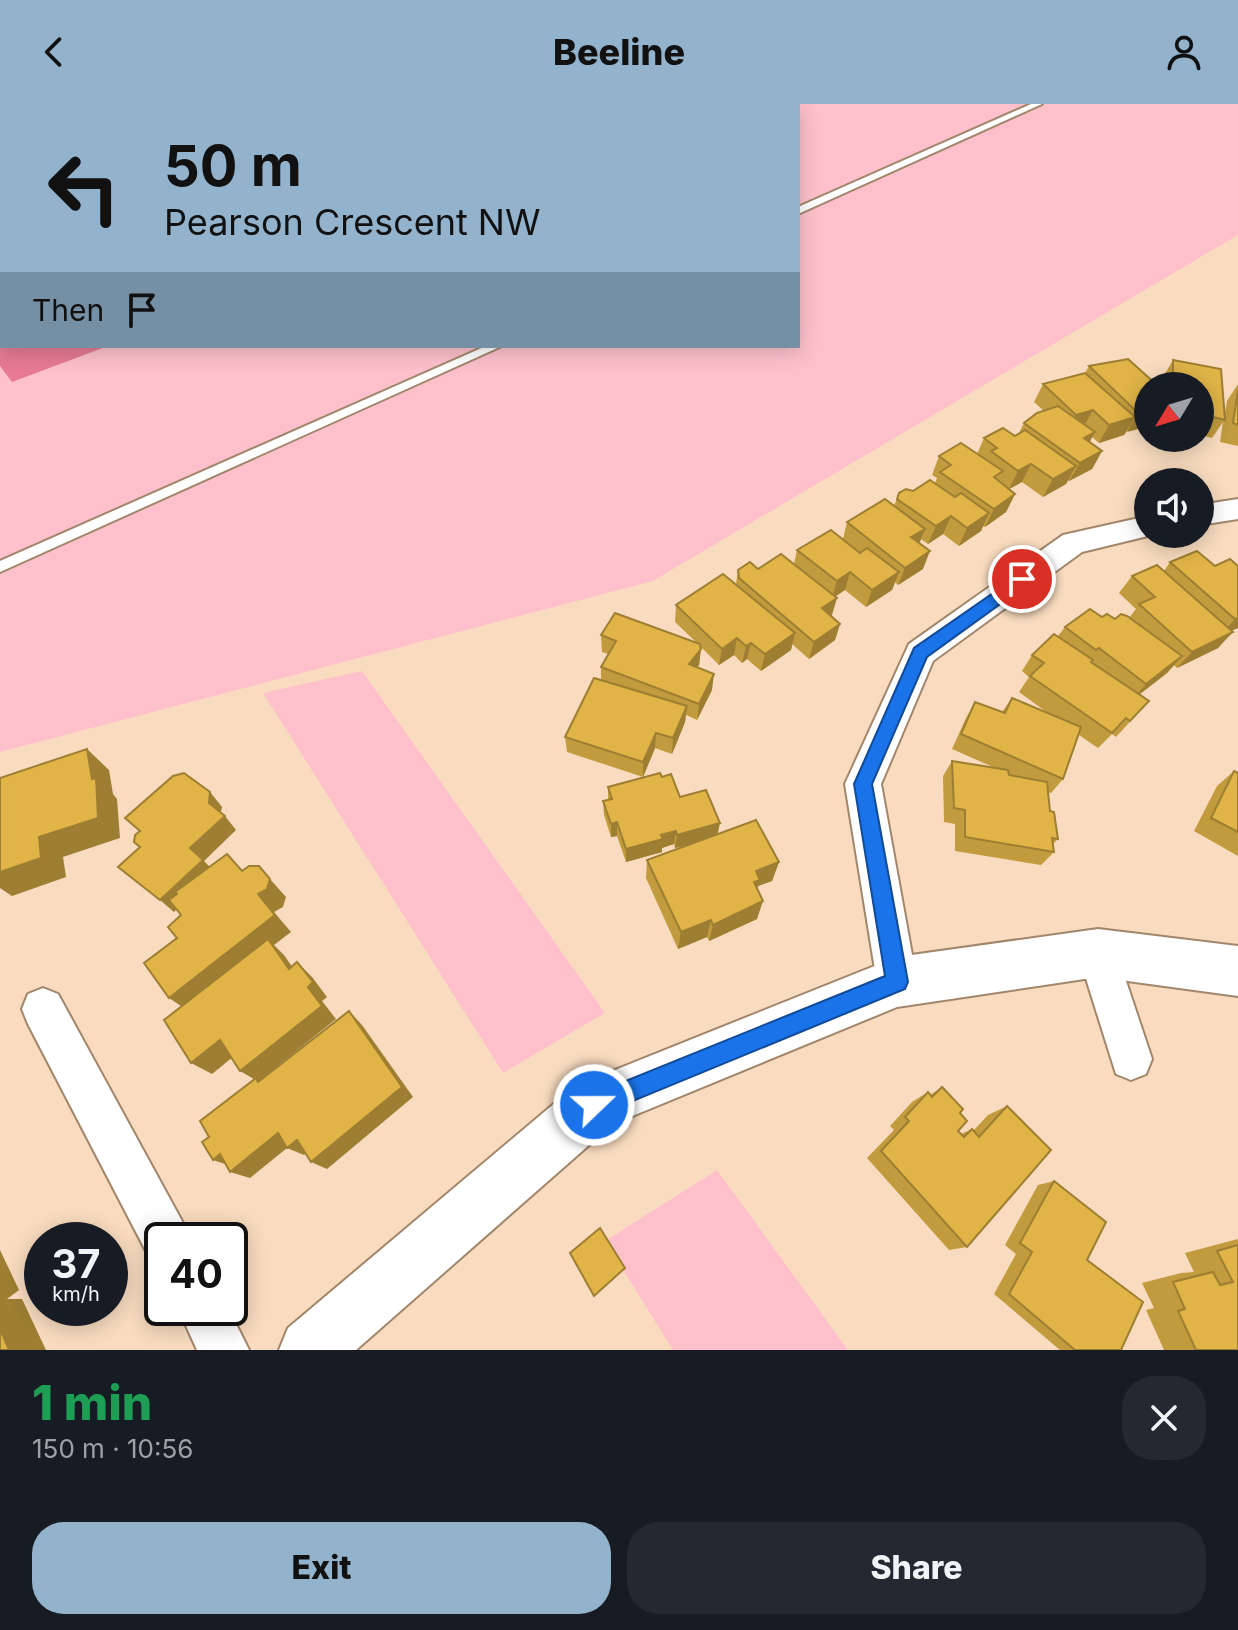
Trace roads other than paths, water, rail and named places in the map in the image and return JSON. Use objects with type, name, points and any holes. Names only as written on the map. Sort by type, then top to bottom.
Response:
[{"type":"street","points":[[1214,513],[1238,509]]},
{"type":"street","points":[[897,982],[863,784],[920,653],[1073,543],[1134,529]]},
{"type":"street","points":[[1098,953],[1131,1059]]},
{"type":"street","points":[[310,1350],[594,1105],[897,982],[1098,953],[1238,971]]},
{"type":"street","points":[[43,1009],[156,1222]]},
{"type":"street","points":[[211,1326],[224,1350]]},
{"type":"lane","points":[[800,210],[1038,104]]},
{"type":"lane","points":[[0,567],[492,348]]}]
